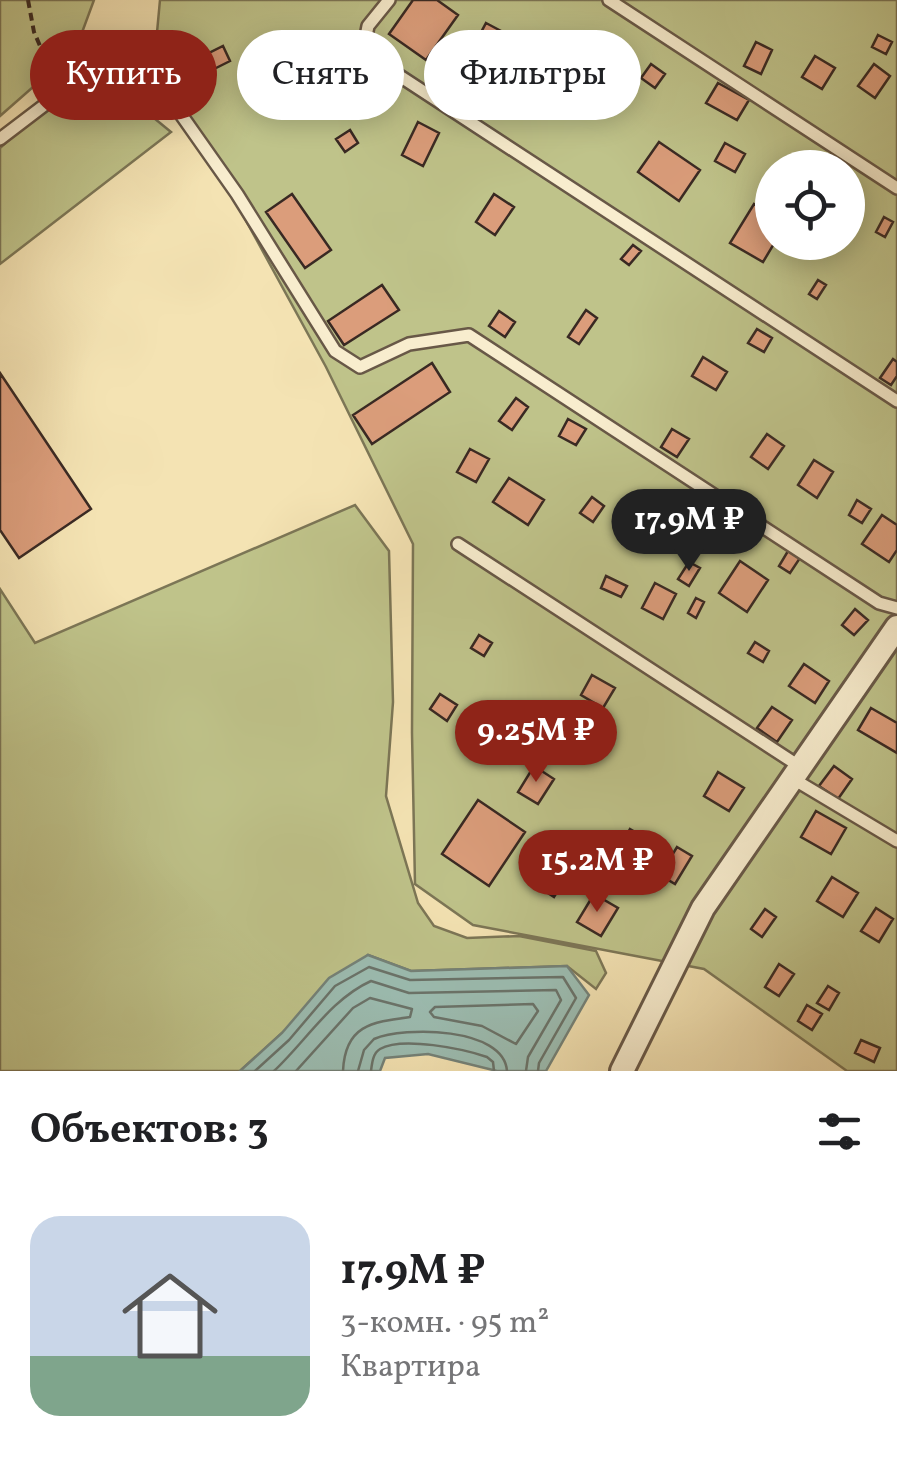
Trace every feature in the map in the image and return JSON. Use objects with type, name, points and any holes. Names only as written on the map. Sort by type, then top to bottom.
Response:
[{"type":"street","points":[[622,1071],[703,908],[897,626]]},
{"type":"lane","points":[[389,0],[368,26],[363,52],[897,401]]},
{"type":"lane","points":[[609,0],[897,188]]},
{"type":"lane","points":[[0,138],[30,116]]},
{"type":"lane","points":[[185,120],[237,194],[336,351],[360,367],[410,344],[470,335],[879,603],[897,608]]},
{"type":"lane","points":[[458,544],[897,840]]},
{"type":"path","points":[[28,0],[34,30]]},
{"type":"green space","points":[[0,0],[94,0],[83,30],[30,30],[30,90],[0,116]]},
{"type":"green space","points":[[160,0],[897,0],[897,1071],[847,1071],[704,969],[473,925],[415,884],[413,544],[326,367],[191,120],[217,120],[217,30],[157,30]]},
{"type":"green space","points":[[30,120],[156,120],[171,132],[0,264],[0,148]]},
{"type":"green space","points":[[355,505],[389,551],[393,702],[386,796],[418,903],[434,926],[467,938],[519,936],[596,951],[606,973],[596,989],[567,966],[411,971],[368,955],[240,1071],[0,1071],[0,589],[35,643]]},
{"type":"water","points":[[368,955],[411,971],[567,966],[589,995],[546,1071],[497,1071],[428,1054],[385,1058],[380,1071],[240,1071],[282,1033],[329,978]]},
{"type":"building","points":[[413,0],[437,0],[458,15],[447,30],[424,30],[424,59],[404,45],[404,30],[392,30]]},
{"type":"building","points":[[878,35],[892,42],[886,54],[872,47]]},
{"type":"building","points":[[756,42],[772,50],[761,74],[744,66]]},
{"type":"building","points":[[223,46],[230,61],[217,68],[217,49]]},
{"type":"building","points":[[815,56],[835,68],[822,89],[802,77]]},
{"type":"building","points":[[651,64],[665,74],[655,88],[641,78]]},
{"type":"building","points":[[874,64],[890,76],[875,98],[858,86]]},
{"type":"building","points":[[718,83],[749,100],[737,120],[706,103]]},
{"type":"building","points":[[418,122],[439,133],[423,166],[402,155]]},
{"type":"building","points":[[350,130],[358,143],[345,152],[336,139]]},
{"type":"building","points":[[659,142],[700,170],[679,201],[638,172]]},
{"type":"building","points":[[725,143],[745,154],[735,172],[715,161]]},
{"type":"building","points":[[292,194],[331,250],[305,268],[266,212]]},
{"type":"building","points":[[494,194],[514,207],[495,235],[476,222]]},
{"type":"building","points":[[754,204],[755,205],[755,257],[730,243]]},
{"type":"building","points":[[884,217],[893,222],[885,237],[876,232]]},
{"type":"building","points":[[633,245],[641,251],[629,265],[621,259]]},
{"type":"building","points":[[818,280],[826,285],[817,299],[809,294]]},
{"type":"building","points":[[382,285],[399,310],[344,345],[328,321]]},
{"type":"building","points":[[586,310],[597,318],[579,344],[568,337]]},
{"type":"building","points":[[499,311],[515,322],[505,337],[489,326]]},
{"type":"building","points":[[757,329],[772,338],[764,352],[748,343]]},
{"type":"building","points":[[703,357],[727,372],[716,390],[692,376]]},
{"type":"building","points":[[893,359],[897,362],[897,376],[891,385],[880,378]]},
{"type":"building","points":[[432,363],[450,392],[372,444],[353,415]]},
{"type":"building","points":[[0,373],[91,509],[19,558],[0,530]]},
{"type":"building","points":[[516,398],[528,407],[512,430],[499,421]]},
{"type":"building","points":[[568,419],[586,429],[576,445],[559,436]]},
{"type":"building","points":[[672,429],[689,439],[677,457],[661,447]]},
{"type":"building","points":[[767,434],[784,446],[768,469],[751,457]]},
{"type":"building","points":[[470,449],[489,459],[476,482],[457,472]]},
{"type":"building","points":[[814,460],[833,472],[817,498],[798,485]]},
{"type":"building","points":[[509,478],[544,500],[528,525],[493,502]]},
{"type":"building","points":[[592,497],[604,506],[593,522],[580,513]]},
{"type":"building","points":[[667,498],[683,507],[671,530],[655,521]]},
{"type":"building","points":[[857,500],[871,509],[862,523],[849,515]]},
{"type":"building","points":[[882,515],[897,525],[897,550],[889,562],[862,544]]},
{"type":"building","points":[[788,551],[800,558],[790,573],[779,566]]},
{"type":"building","points":[[740,561],[768,580],[747,612],[719,593]]},
{"type":"building","points":[[689,562],[700,568],[689,586],[678,579]]},
{"type":"building","points":[[606,576],[627,586],[621,597],[601,588]]},
{"type":"building","points":[[655,583],[676,594],[663,619],[642,608]]},
{"type":"building","points":[[696,598],[704,602],[696,618],[688,613]]},
{"type":"building","points":[[855,609],[868,620],[854,635],[842,625]]},
{"type":"building","points":[[479,635],[492,643],[484,656],[471,648]]},
{"type":"building","points":[[755,642],[769,651],[763,662],[748,653]]},
{"type":"building","points":[[804,664],[829,681],[815,703],[789,686]]},
{"type":"building","points":[[592,675],[615,688],[603,708],[581,695]]},
{"type":"building","points":[[440,694],[457,705],[447,721],[430,709]]},
{"type":"building","points":[[772,707],[792,720],[777,742],[757,728]]},
{"type":"building","points":[[871,708],[897,723],[897,753],[858,730]]},
{"type":"building","points":[[589,720],[602,727],[595,740],[582,734]]},
{"type":"building","points":[[534,766],[554,779],[538,804],[518,792]]},
{"type":"building","points":[[834,766],[852,779],[838,799],[819,786]]},
{"type":"building","points":[[718,772],[744,788],[729,811],[704,796]]},
{"type":"building","points":[[478,800],[525,832],[489,886],[442,854]]},
{"type":"building","points":[[816,811],[846,828],[831,854],[801,837]]},
{"type":"building","points":[[630,829],[652,842],[638,866],[616,854]]},
{"type":"building","points":[[677,847],[692,856],[675,884],[660,875]]},
{"type":"building","points":[[547,856],[570,871],[554,897],[531,882]]},
{"type":"building","points":[[832,877],[858,893],[843,917],[817,901]]},
{"type":"building","points":[[594,894],[618,908],[601,936],[577,922]]},
{"type":"building","points":[[876,908],[893,919],[879,942],[861,931]]},
{"type":"building","points":[[765,909],[776,917],[762,937],[751,929]]},
{"type":"building","points":[[779,964],[794,974],[779,996],[765,987]]},
{"type":"building","points":[[828,986],[839,993],[829,1010],[817,1003]]},
{"type":"building","points":[[807,1005],[822,1014],[812,1030],[798,1021]]},
{"type":"building","points":[[861,1040],[880,1048],[874,1062],[855,1053]]}]
